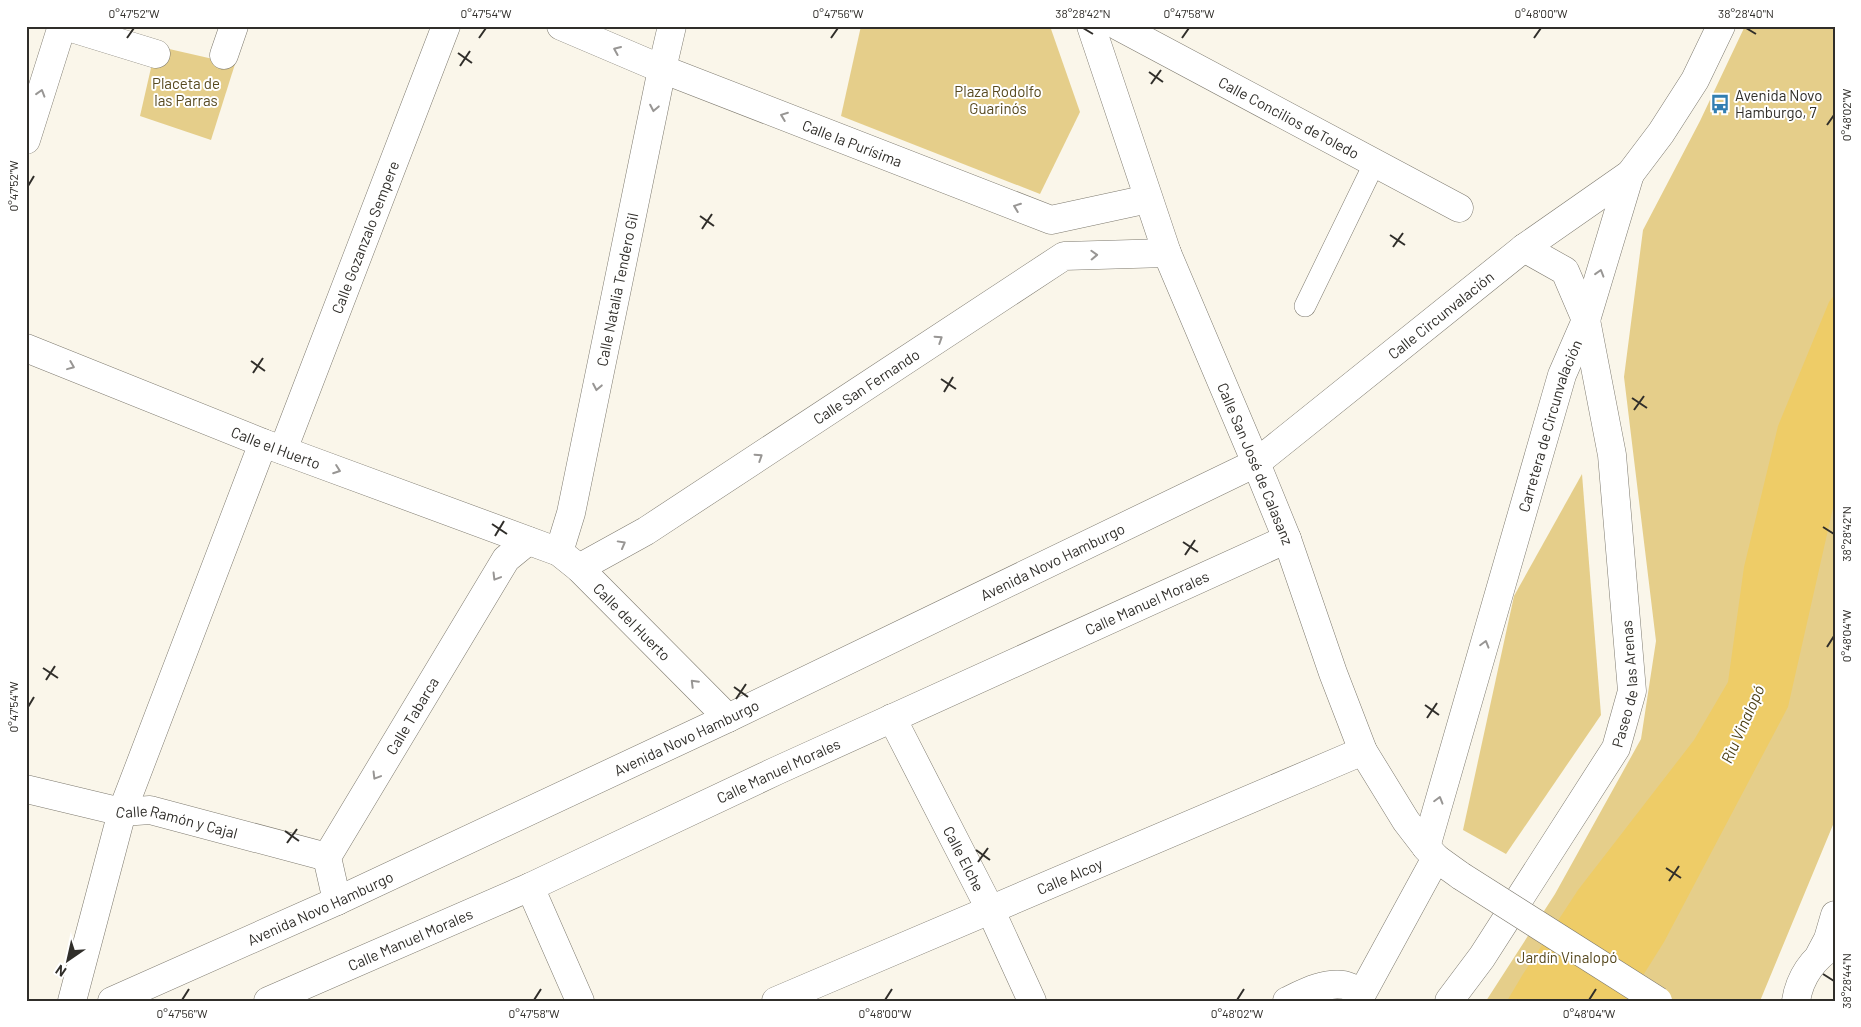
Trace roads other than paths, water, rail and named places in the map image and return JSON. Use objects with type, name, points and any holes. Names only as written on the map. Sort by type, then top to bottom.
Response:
[{"type":"street","points":[[26,140],[63,26],[156,54]]},
{"type":"street","points":[[224,55],[234,26]]},
{"type":"street","name":"Calle Gozanzalo Sempere","points":[[72,1001],[122,812],[446,26]]},
{"type":"street","name":"Calle la Purísima","points":[[561,26],[662,69],[1051,220]]},
{"type":"street","name":"Calle Natalia Tendero Gil","points":[[569,560],[571,513],[672,26]]},
{"type":"street","name":"Calle San José de Calasanz","points":[[1091,26],[1167,253],[1287,539],[1333,673],[1363,751],[1406,821],[1431,853],[1461,876],[1658,1001]]},
{"type":"street","name":"Calle Concilios deToledo","points":[[1118,26],[1459,208]]},
{"type":"street","name":"Carretera de Circunvalación","points":[[1360,997],[1431,853],[1562,375],[1586,320],[1630,174],[1661,133],[1696,80],[1721,26]]},
{"type":"street","name":"Calle Circunvalación","points":[[1256,463],[1524,248],[1630,174]]},
{"type":"street","points":[[1148,199],[1051,220],[1064,256],[1167,253]]},
{"type":"street","name":"Paseo de las Arenas","points":[[1449,1001],[1482,957],[1616,748],[1632,691],[1612,455],[1586,320],[1565,271],[1524,248]]},
{"type":"street","name":"Calle San Fernando","points":[[569,560],[646,531],[1064,256]]},
{"type":"street","name":"Calle el Huerto","points":[[26,348],[273,447],[528,541]]},
{"type":"street","name":"Avenida Novo Hamburgo","points":[[112,1001],[338,901],[728,718],[1256,463]]},
{"type":"street","name":"Calle Manuel Morales","points":[[268,1001],[530,887],[776,771],[1287,539]]},
{"type":"street","name":"Calle del Huerto","points":[[528,541],[569,560],[728,718]]},
{"type":"street","name":"Calle Tabarca","points":[[327,857],[506,559],[528,541]]},
{"type":"street","name":"Calle Elche","points":[[892,718],[990,908],[1032,1001]]},
{"type":"street","name":"Calle Alcoy","points":[[776,1001],[990,908],[1363,751]]},
{"type":"street","name":"Calle Ramón y Cajal","points":[[26,789],[122,812],[150,810],[327,857]]},
{"type":"street","points":[[327,857],[338,901]]},
{"type":"street","points":[[530,887],[580,1001]]},
{"type":"street","points":[[1796,1001],[1798,989],[1807,970],[1827,949],[1835,915]]},
{"type":"street","points":[[1287,1001],[1314,989],[1344,985],[1360,997]]},
{"type":"lane","points":[[1305,306],[1375,162]]},
{"type":"water","name":"Riu Vinalopó","points":[[1835,294],[1835,499],[1788,707],[1664,942],[1627,1001],[1507,1001],[1578,890],[1694,740],[1728,682],[1744,567],[1778,426],[1829,302]]},
{"type":"place","name":"Avenida Novo Hamburgo, 7","points":[[1720,104]]},
{"type":"park label","name":"Placeta de las Parras","points":[[186,92]]},
{"type":"park label","name":"Plaza Rodolfo Guarinós","points":[[998,100]]},
{"type":"park label","name":"Jardín Vinalopó","points":[[1567,957]]}]
